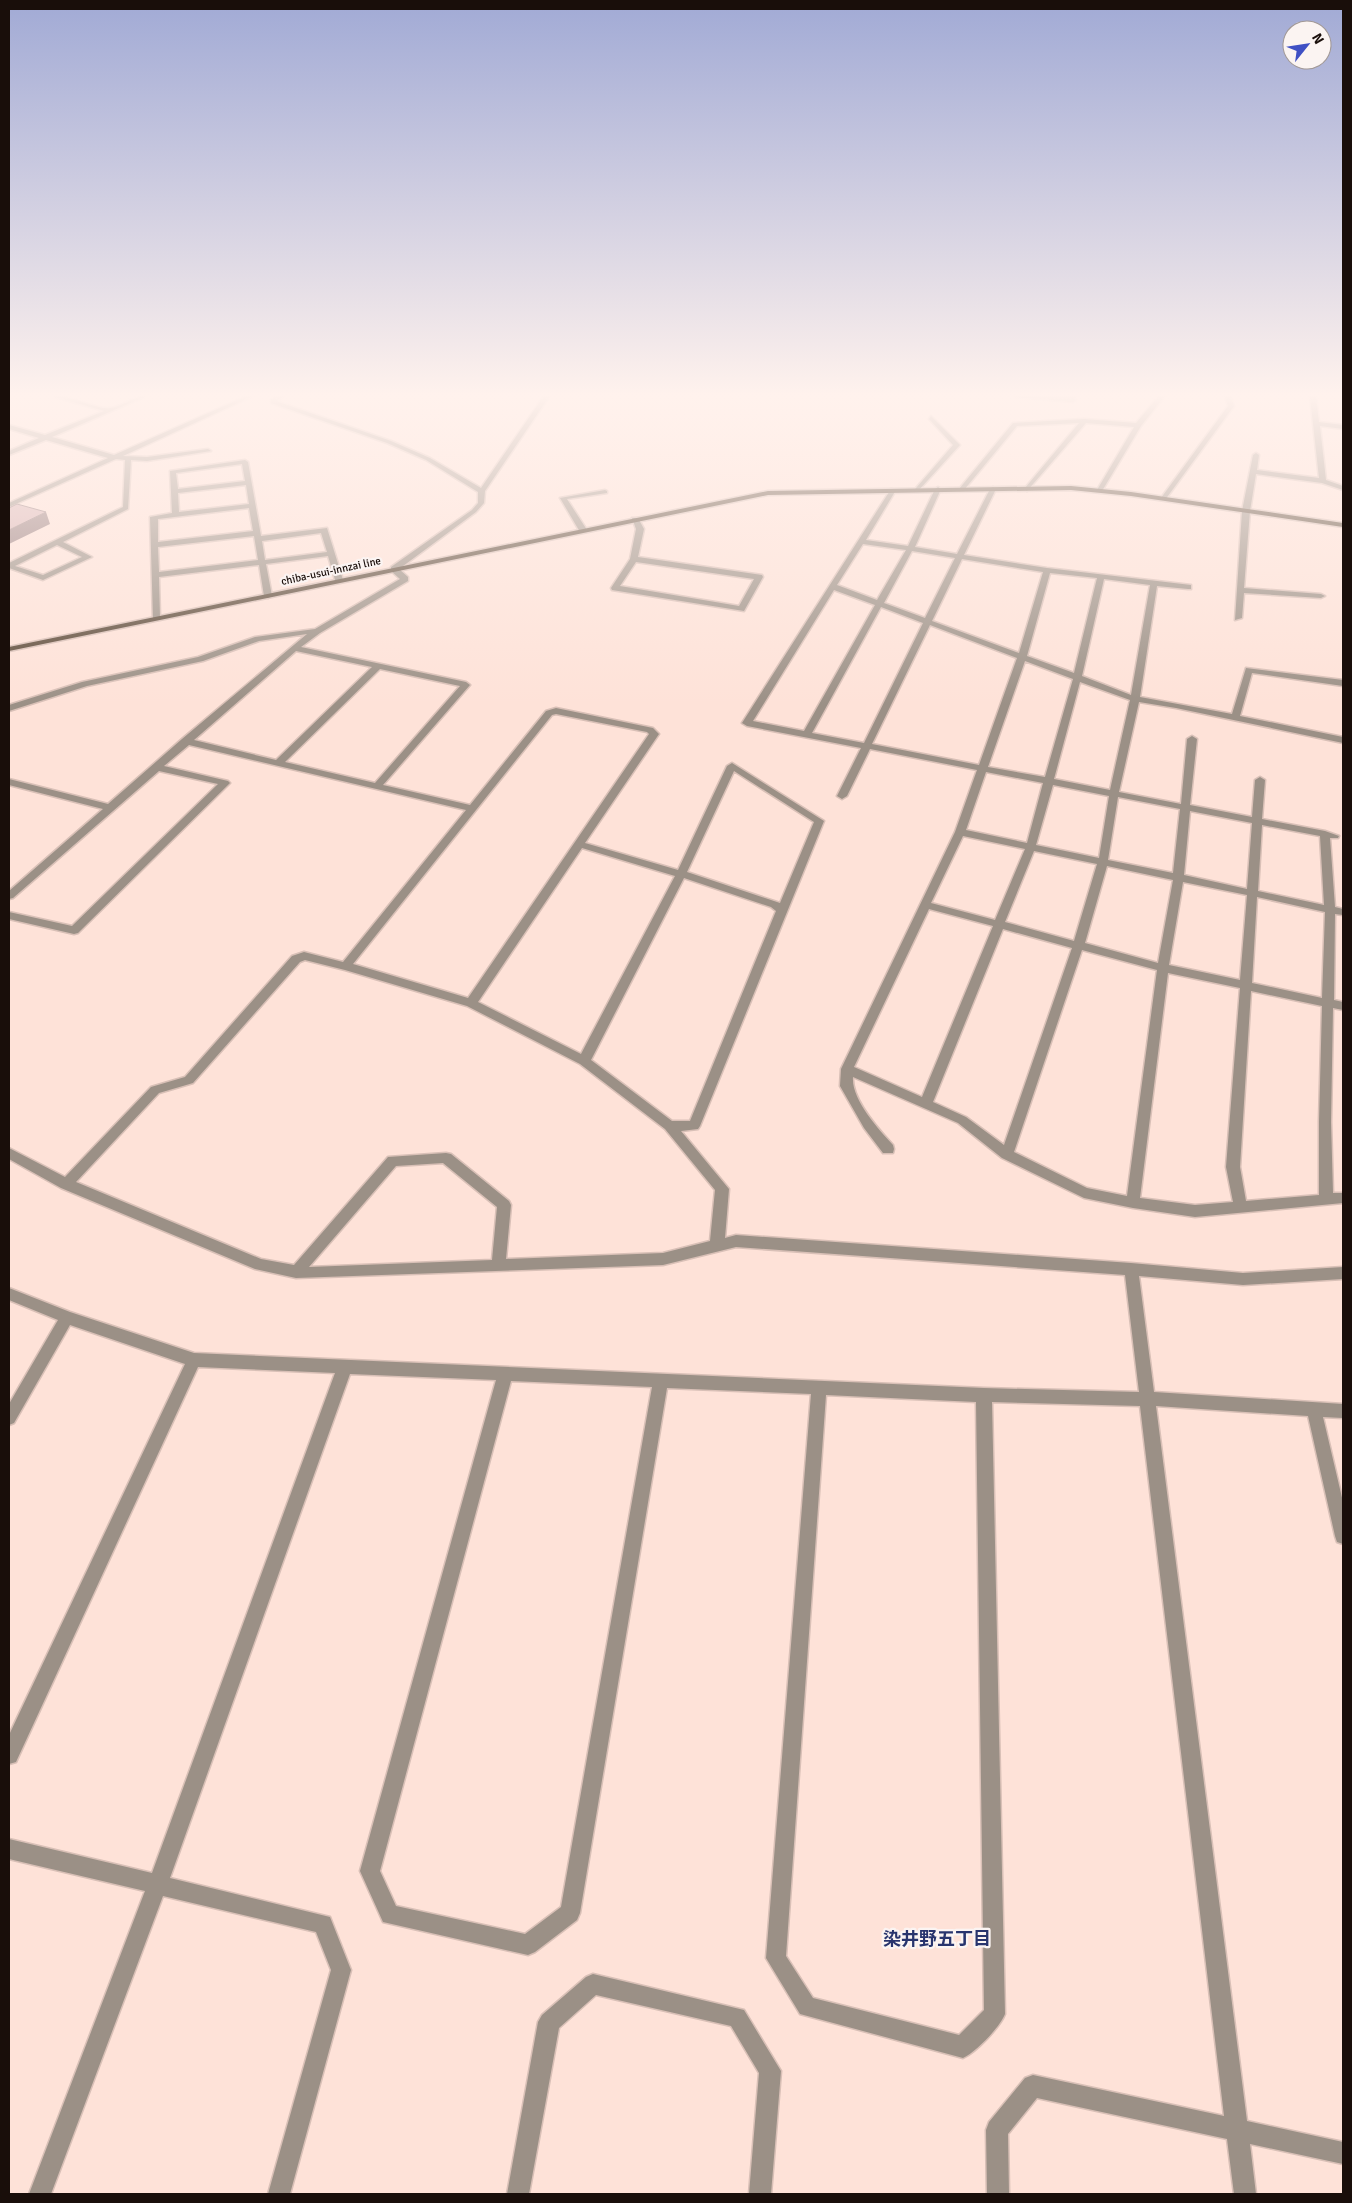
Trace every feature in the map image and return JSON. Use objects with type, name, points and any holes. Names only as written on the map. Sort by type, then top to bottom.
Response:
[{"type":"main road","name":"chiba-usui-innzai line","points":[[9,649],[583,530],[738,500]]},
{"type":"main road","name":"chiba-usui-innzai line","points":[[1169,500],[1343,525]]},
{"type":"street","points":[[9,566],[126,508],[126,500]]},
{"type":"street","points":[[175,500],[176,515]]},
{"type":"street","points":[[252,500],[268,596]]},
{"type":"street","points":[[9,896],[111,808],[154,767],[294,648],[317,630],[405,579],[394,569],[474,511],[481,503],[481,500]]},
{"type":"street","points":[[564,500],[583,530]]},
{"type":"street","points":[[887,500],[860,541],[834,587],[746,723],[1330,835],[1325,1122],[1326,1199]]},
{"type":"street","points":[[806,734],[910,549],[933,500]]},
{"type":"street","points":[[842,796],[988,500]]},
{"type":"street","points":[[1238,618],[1248,500]]},
{"type":"street","points":[[156,618],[154,517],[253,506]]},
{"type":"street","points":[[634,559],[759,577],[741,609],[616,588],[634,559],[640,529],[635,520]]},
{"type":"street","points":[[156,545],[324,530],[339,580]]},
{"type":"street","points":[[860,541],[1047,570],[1188,587]]},
{"type":"street","points":[[9,566],[43,578],[88,557],[56,542]]},
{"type":"street","points":[[156,575],[330,554]]},
{"type":"street","points":[[888,1149],[868,1126],[846,1086],[847,1069],[960,832],[1022,657],[1047,570]]},
{"type":"street","points":[[926,1103],[1000,926],[1031,846],[1077,678],[1101,576]]},
{"type":"street","points":[[1007,1154],[1078,947],[1103,862],[1114,794],[1136,699],[1154,583]]},
{"type":"street","points":[[834,587],[1136,699],[1176,704],[1343,740]]},
{"type":"street","points":[[1240,590],[1321,596]]},
{"type":"street","points":[[9,708],[85,684],[200,659],[258,639],[317,630]]},
{"type":"street","points":[[294,648],[466,685],[377,786]]},
{"type":"street","points":[[278,763],[378,666]]},
{"type":"street","points":[[1235,718],[1249,670],[1343,683]]},
{"type":"street","points":[[346,966],[549,713],[556,711],[650,730],[654,734],[471,1003]]},
{"type":"street","points":[[1133,1204],[1163,968],[1178,879],[1192,738]]},
{"type":"street","points":[[185,741],[473,809]]},
{"type":"street","points":[[584,1061],[681,874],[732,766],[819,821],[694,1126],[669,1126]]},
{"type":"street","points":[[9,916],[74,930],[225,783],[154,767]]},
{"type":"street","points":[[1240,1206],[1233,1167],[1260,780]]},
{"type":"street","points":[[9,782],[111,808]]},
{"type":"street","points":[[960,832],[1343,912]]},
{"type":"street","points":[[579,844],[681,874],[775,905],[782,910]]},
{"type":"street","points":[[926,905],[1078,947],[1163,968],[1343,1006]]},
{"type":"street","points":[[66,1184],[155,1090],[189,1080],[296,959],[304,956],[346,966],[471,1003],[584,1061],[669,1126],[722,1189],[717,1246]]},
{"type":"street","points":[[847,1069],[962,1120],[1007,1154],[1084,1193],[1133,1204],[1195,1211],[1343,1198]]},
{"type":"street","points":[[9,1153],[66,1184],[260,1265],[307,1273],[663,1259],[736,1241],[1131,1269],[1243,1279],[1343,1273]]},
{"type":"street","points":[[296,1272],[393,1162],[446,1158],[504,1205],[499,1265]]},
{"type":"street","points":[[1131,1269],[1244,2194]]},
{"type":"street","points":[[9,1294],[66,1317],[194,1360],[984,1395],[1148,1400],[1343,1411]]},
{"type":"street","points":[[9,1418],[66,1317]]},
{"type":"street","points":[[9,1755],[194,1360]]},
{"type":"street","points":[[40,2194],[158,1884],[345,1368]]},
{"type":"street","points":[[506,1373],[370,1871],[390,1915],[528,1945],[570,1913],[661,1380]]},
{"type":"street","points":[[820,1388],[776,1958],[807,2007],[963,2046],[995,2014],[984,1395]]},
{"type":"street","points":[[1314,1410],[1343,1536]]},
{"type":"street","points":[[9,1849],[322,1924],[341,1970],[279,2194]]},
{"type":"street","points":[[518,2194],[549,2022],[593,1984],[737,2017],[770,2070],[760,2194]]},
{"type":"street","points":[[998,2194],[997,2130],[1033,2086],[1343,2153]]},
{"type":"building","points":[[17,504],[46,512],[9,530],[9,508]]},
{"type":"district","name":"染井野五丁目","points":[[937,1939]]}]
